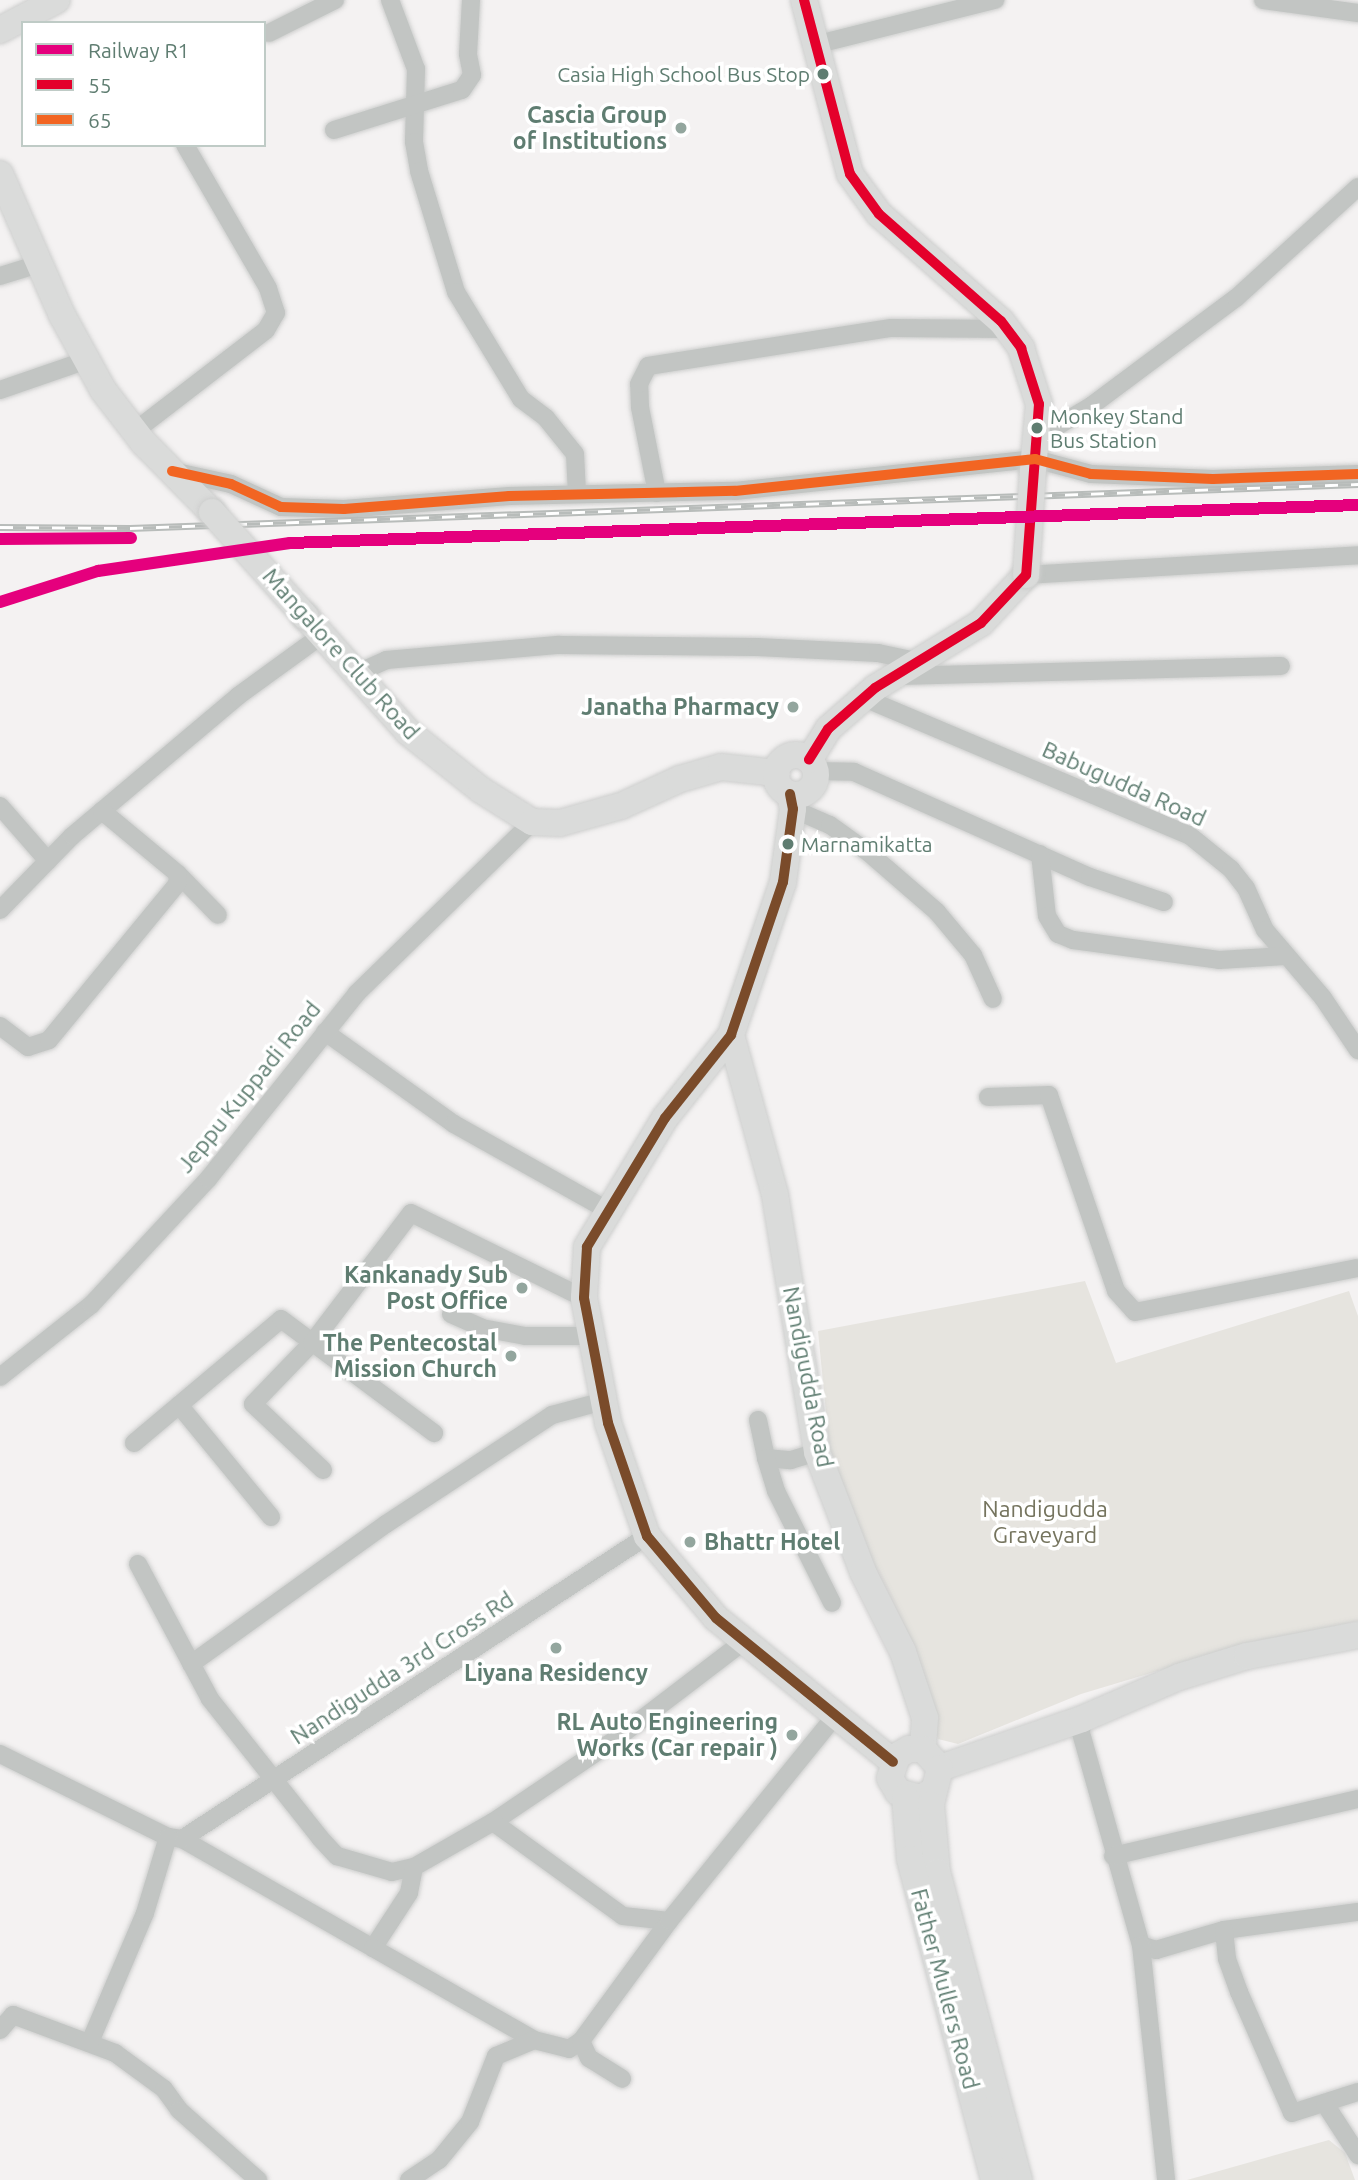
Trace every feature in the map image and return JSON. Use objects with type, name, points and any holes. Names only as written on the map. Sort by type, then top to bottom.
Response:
[{"type":"main road","points":[[803,0],[850,174],[879,214],[1007,329],[1032,374],[1035,455],[1027,575],[981,623],[894,676],[828,729],[812,766],[791,756],[783,882],[731,1035],[665,1118],[587,1247],[584,1298],[604,1401],[647,1536],[716,1618],[893,1762]]},
{"type":"main road","points":[[22,21],[46,11]]},
{"type":"main road","points":[[0,30],[21,21]]},
{"type":"main road","name":"Mangalore Club Road","points":[[0,174],[87,360],[135,431],[212,512],[408,732],[481,790],[532,822]]},
{"type":"main road","points":[[532,822],[560,823],[621,806],[680,779],[721,767],[787,792]]},
{"type":"main road","name":"Nandigudda Road","points":[[731,1035],[775,1195],[817,1452],[863,1572],[903,1651],[925,1718],[933,1769],[931,1825],[937,1872],[1019,2180]]},
{"type":"main road","points":[[933,1769],[909,1749],[893,1762],[890,1778],[905,1797],[921,1798],[933,1769],[1082,1719],[1179,1677],[1247,1656],[1358,1635]]},
{"type":"main road","name":"Father Mullers Road","points":[[905,1797],[910,1859],[994,2180]]},
{"type":"street","points":[[269,33],[335,0]]},
{"type":"street","points":[[390,0],[416,69],[419,171],[456,292],[521,399],[546,418],[575,454],[577,494]]},
{"type":"street","points":[[334,130],[462,90],[472,75],[468,54],[471,0]]},
{"type":"street","points":[[814,45],[995,0]]},
{"type":"street","points":[[1263,0],[1358,13]]},
{"type":"street","points":[[135,431],[266,330],[276,313],[268,288],[186,147]]},
{"type":"street","points":[[1035,455],[1091,405],[1236,298],[1358,187]]},
{"type":"street","points":[[0,276],[40,264]]},
{"type":"street","points":[[657,493],[640,407],[639,384],[648,366],[891,328],[1007,329]]},
{"type":"street","points":[[0,390],[87,360]]},
{"type":"street","points":[[172,471],[231,484],[281,507],[344,509],[577,494],[657,493],[840,482],[1035,455],[1091,474],[1159,477],[1358,474]]},
{"type":"street","points":[[1027,575],[1358,555]]},
{"type":"street","points":[[0,910],[102,811],[238,696],[313,625]]},
{"type":"street","points":[[355,674],[386,660],[559,645],[757,647],[878,653],[916,661]]},
{"type":"street","points":[[894,676],[1281,666]]},
{"type":"street","name":"Babugudda Road","points":[[864,698],[1189,835],[1231,869],[1285,956],[1323,998],[1358,1050]]},
{"type":"street","points":[[812,766],[854,772],[1090,877],[1164,902]]},
{"type":"street","points":[[787,792],[869,853],[937,912],[973,955],[993,999]]},
{"type":"street","points":[[0,806],[48,861]]},
{"type":"street","points":[[102,811],[178,874],[218,915]]},
{"type":"street","name":"Jeppu Kuppadi Road","points":[[0,1377],[100,1296],[208,1179],[356,994],[532,822]]},
{"type":"street","points":[[1040,854],[1047,916],[1058,934],[1073,940],[1219,960],[1285,956]]},
{"type":"street","points":[[0,1026],[28,1047],[49,1040],[127,949],[177,884],[178,874]]},
{"type":"street","points":[[325,1031],[454,1124],[609,1211]]},
{"type":"street","points":[[988,1097],[1049,1095],[1116,1292],[1135,1312],[1358,1269],[1358,1259]]},
{"type":"street","points":[[323,1470],[253,1404],[312,1343],[411,1213],[584,1298]]},
{"type":"street","points":[[452,1314],[482,1328],[525,1336],[592,1336]]},
{"type":"street","points":[[134,1443],[281,1319],[434,1433]]},
{"type":"street","points":[[191,1664],[386,1524],[552,1415],[604,1401]]},
{"type":"street","points":[[179,1405],[271,1517]]},
{"type":"street","points":[[758,1420],[776,1491],[832,1603]]},
{"type":"street","points":[[766,1458],[791,1460],[817,1452]]},
{"type":"street","name":"Nandigudda 3rd Cross Rd","points":[[175,1838],[275,1780],[647,1536]]},
{"type":"street","points":[[138,1564],[210,1699],[337,1856],[392,1872],[414,1867],[493,1822],[616,1739],[744,1642]]},
{"type":"street","points":[[0,1755],[175,1838],[534,2040],[569,2049],[582,2041],[669,1921],[835,1716]]},
{"type":"street","points":[[1082,1719],[1081,1733],[1113,1856],[1141,1945],[1166,2180]]},
{"type":"street","points":[[1113,1856],[1358,1800]]},
{"type":"street","points":[[493,1822],[623,1916],[669,1921]]},
{"type":"street","points":[[90,2042],[175,1838]]},
{"type":"street","points":[[373,1948],[409,1893],[414,1867]]},
{"type":"street","points":[[1141,1945],[1156,1950],[1224,1930],[1358,1912]]},
{"type":"street","points":[[1224,1930],[1227,1959],[1239,1992],[1292,2113],[1358,2092]]},
{"type":"street","points":[[0,2030],[13,2015],[115,2053],[164,2089],[179,2110],[258,2180]]},
{"type":"street","points":[[409,2180],[439,2160],[470,2122],[496,2056],[534,2040]]},
{"type":"street","points":[[582,2041],[589,2058],[622,2079]]},
{"type":"street","points":[[1325,2104],[1358,2155]]},
{"type":"green space","name":"Nandigudda Graveyard","points":[[1085,1281],[1116,1363],[1349,1291],[1358,1316],[1358,1621],[1231,1649],[1081,1694],[958,1744],[938,1739],[831,1463],[818,1331]]},
{"type":"green space","points":[[1329,2140],[1345,2153],[1355,2180],[1187,2180]]},
{"type":"railway","points":[[0,527],[130,528],[1358,484]]},
{"type":"rail line","name":"R1","points":[[0,602],[98,571],[290,543],[1358,505]]},
{"type":"rail line","name":"R1","points":[[0,539],[131,538]]},
{"type":"transit line","name":"55","points":[[804,0],[850,174],[879,214],[1001,321],[1021,348],[1039,404],[1026,575],[981,623],[875,688],[828,729],[809,760]]},
{"type":"transit line","name":"65","points":[[172,471],[231,484],[281,507],[344,509],[509,496],[735,491],[1035,459],[1091,474],[1213,479],[1358,474]]},
{"type":"transit line","points":[[790,794],[793,809],[783,882],[731,1035],[665,1118],[587,1247],[584,1298],[608,1423],[647,1536],[716,1618],[893,1762]]},
{"type":"place","name":"Casia High School Bus Stop","points":[[823,74]]},
{"type":"place","name":"Cascia Group of Institutions","points":[[681,128]]},
{"type":"place","name":"Monkey Stand Bus Station","points":[[1037,428]]},
{"type":"place","name":"Janatha Pharmacy","points":[[793,707]]},
{"type":"place","name":"Marnamikatta","points":[[788,844]]},
{"type":"place","name":"Kankanady Sub Post Office","points":[[522,1288]]},
{"type":"place","name":"The Pentecostal Mission Church","points":[[511,1356]]},
{"type":"place","name":"Bhattr Hotel","points":[[690,1542]]},
{"type":"place","name":"Liyana Residency","points":[[556,1648]]},
{"type":"place","name":"RL Auto Engineering Works (Car repair )","points":[[792,1735]]}]
